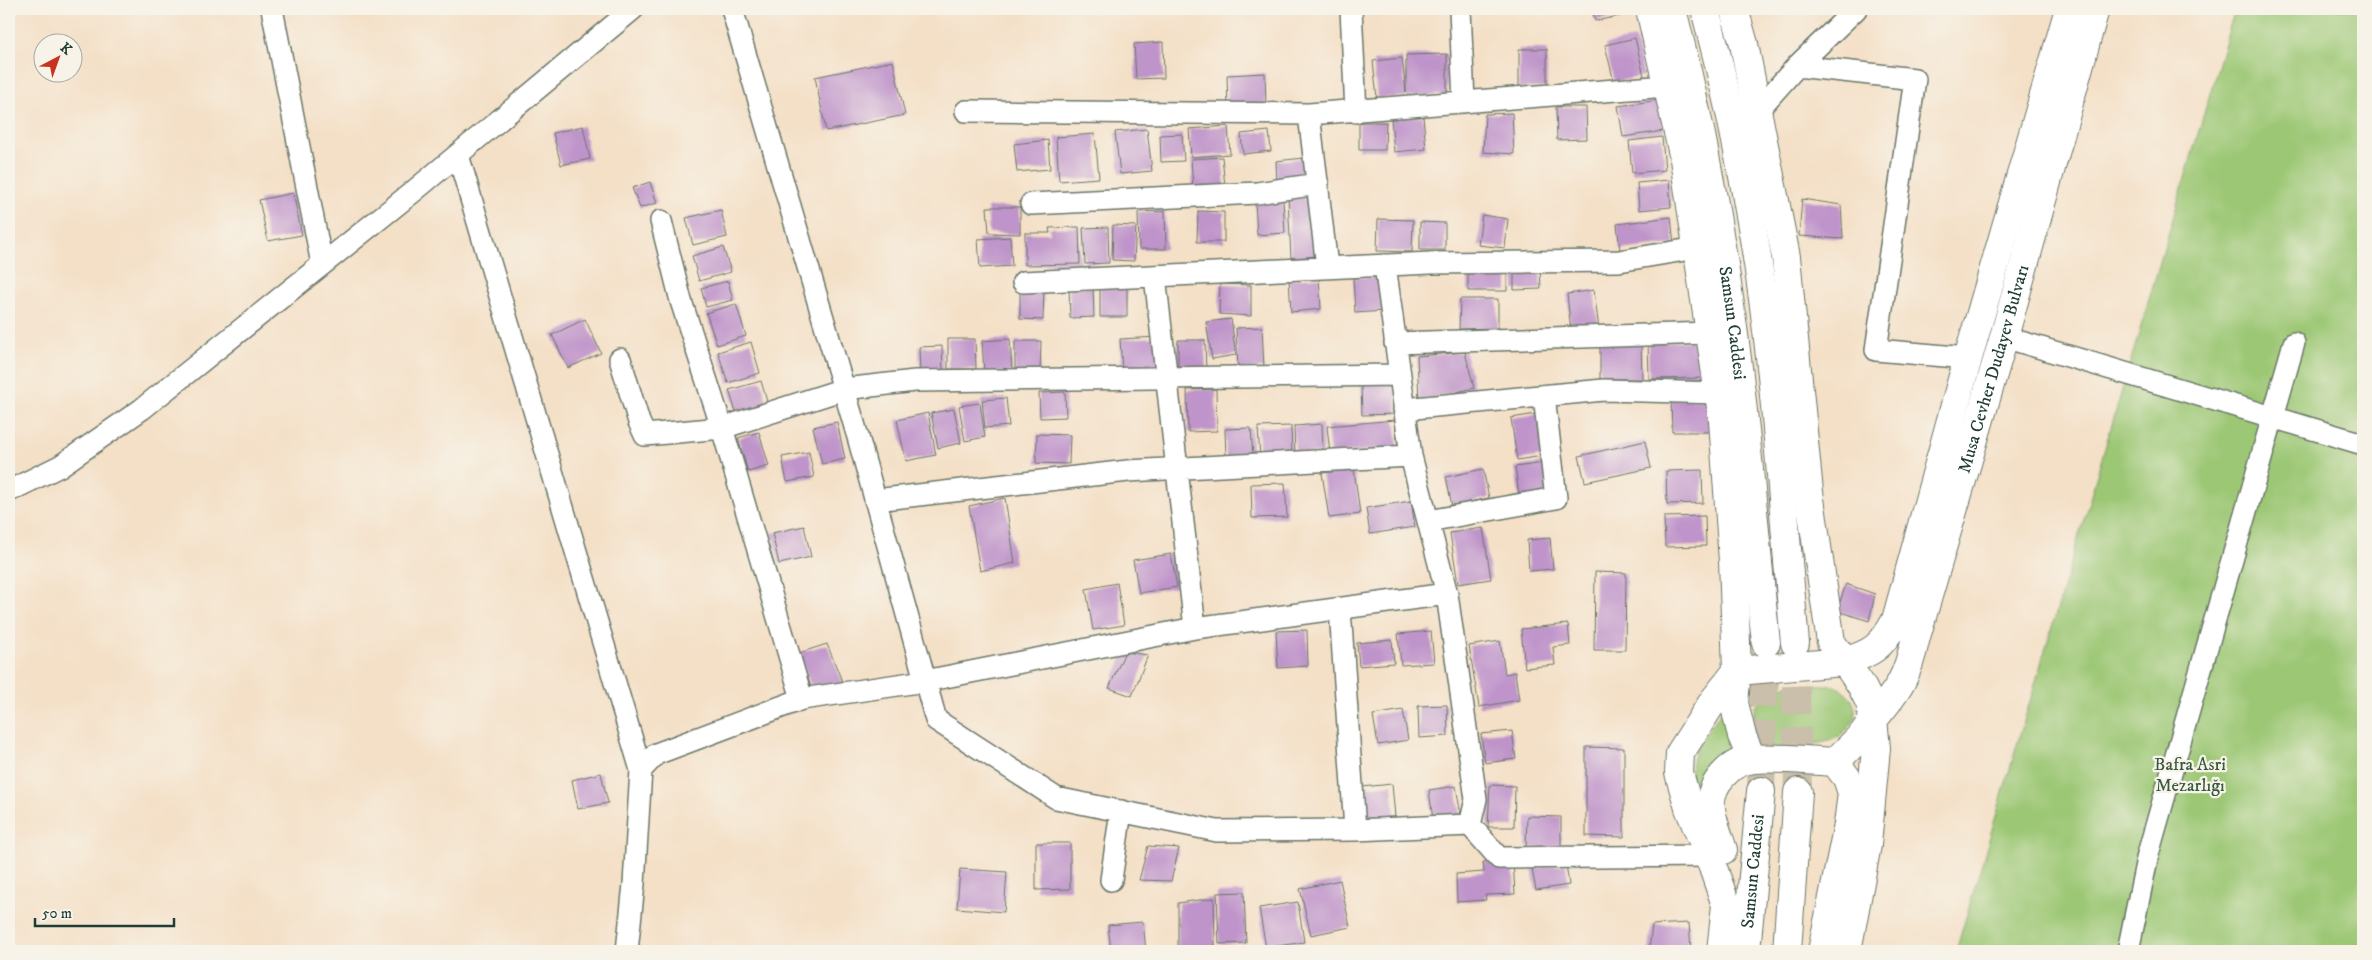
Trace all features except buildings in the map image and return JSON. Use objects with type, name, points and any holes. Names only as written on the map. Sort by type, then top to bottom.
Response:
[{"type":"main road","points":[[1650,9],[1684,159],[1723,421],[1733,561],[1737,671],[1734,703],[1742,736],[1752,759]]},
{"type":"main road","name":"Samsun Caddesi","points":[[1672,9],[1688,71],[1725,271],[1740,386],[1766,643]]},
{"type":"main road","name":"Samsun Caddesi","points":[[1705,9],[1730,106],[1753,229],[1770,364],[1795,642]]},
{"type":"main road","points":[[1734,9],[1744,44],[1786,257],[1809,492],[1831,642],[1861,685],[1870,703],[1873,720],[1876,748],[1867,845],[1847,951]]},
{"type":"main road","name":"Musa Cevher Dudayev Bulvarı","points":[[1844,662],[1867,655],[1878,647],[1888,636],[1896,620],[1968,358],[2069,9]]},
{"type":"main road","name":"Musa Cevher Dudayev Bulvarı","points":[[1873,720],[1897,692],[1909,669],[1916,637],[2004,337],[2095,9]]},
{"type":"main road","points":[[1720,951],[1726,905],[1709,856],[1689,808],[1679,773],[1680,753],[1714,700],[1737,671],[1844,662]]},
{"type":"main road","points":[[1709,856],[1724,853],[1711,809],[1717,781],[1732,767],[1752,759],[1835,762],[1863,734],[1873,720]]},
{"type":"main road","points":[[1822,951],[1848,824],[1852,793],[1847,778],[1835,762]]},
{"type":"main road","name":"Samsun Caddesi","points":[[1746,951],[1761,791]]},
{"type":"main road","points":[[1787,951],[1798,792]]},
{"type":"street","points":[[272,9],[322,264]]},
{"type":"street","points":[[9,491],[60,466],[142,409],[458,155],[633,9]]},
{"type":"street","points":[[732,9],[876,500],[936,720],[1056,798],[1121,812],[1218,831],[1355,830],[1470,825]]},
{"type":"street","points":[[1350,9],[1356,112]]},
{"type":"street","points":[[1460,9],[1464,102]]},
{"type":"street","points":[[1757,111],[1797,66],[1856,9]]},
{"type":"street","points":[[1797,66],[1914,79],[1876,350],[1968,358]]},
{"type":"street","points":[[966,111],[1309,114],[1356,112],[1668,86]]},
{"type":"street","points":[[1309,114],[1328,268]]},
{"type":"street","points":[[458,155],[641,770],[634,884],[627,951]]},
{"type":"street","points":[[1031,204],[1257,193],[1318,184]]},
{"type":"street","points":[[661,222],[681,301],[722,428],[802,699]]},
{"type":"street","points":[[1023,282],[1385,265],[1619,261],[1697,248]]},
{"type":"street","points":[[1385,265],[1411,456],[1447,594],[1476,800],[1470,825]]},
{"type":"street","points":[[1155,276],[1195,628]]},
{"type":"street","points":[[1395,343],[1710,333]]},
{"type":"street","points":[[2004,337],[2363,444]]},
{"type":"street","points":[[2128,951],[2148,854],[2271,417],[2294,343]]},
{"type":"street","points":[[620,360],[639,422],[645,435],[722,428],[844,389],[915,381],[1399,375]]},
{"type":"street","points":[[1404,409],[1604,390],[1719,393]]},
{"type":"street","points":[[1428,521],[1556,498],[1544,396]]},
{"type":"street","points":[[876,500],[1128,471],[1411,456]]},
{"type":"street","points":[[641,770],[656,754],[802,699],[925,681],[1195,628],[1447,594]]},
{"type":"street","points":[[1340,609],[1355,830]]},
{"type":"street","points":[[1111,880],[1121,812]]},
{"type":"street","points":[[1470,825],[1499,858],[1709,856]]},
{"type":"green space","name":"Bafra Asri Mezarlığı","points":[[2235,9],[2363,9],[2363,951],[1956,951]]},
{"type":"green space","points":[[1790,685],[1831,685],[1850,696],[1854,706],[1856,717],[1843,734],[1827,741],[1790,749],[1771,746],[1762,740],[1756,731],[1754,711],[1758,701],[1766,693]]},
{"type":"green space","points":[[1728,704],[1725,725],[1726,737],[1737,755],[1704,806],[1693,781],[1691,764],[1698,745]]},
{"type":"tunnel","points":[[1761,791],[1766,644]]},
{"type":"tunnel","points":[[1795,644],[1798,792]]}]
